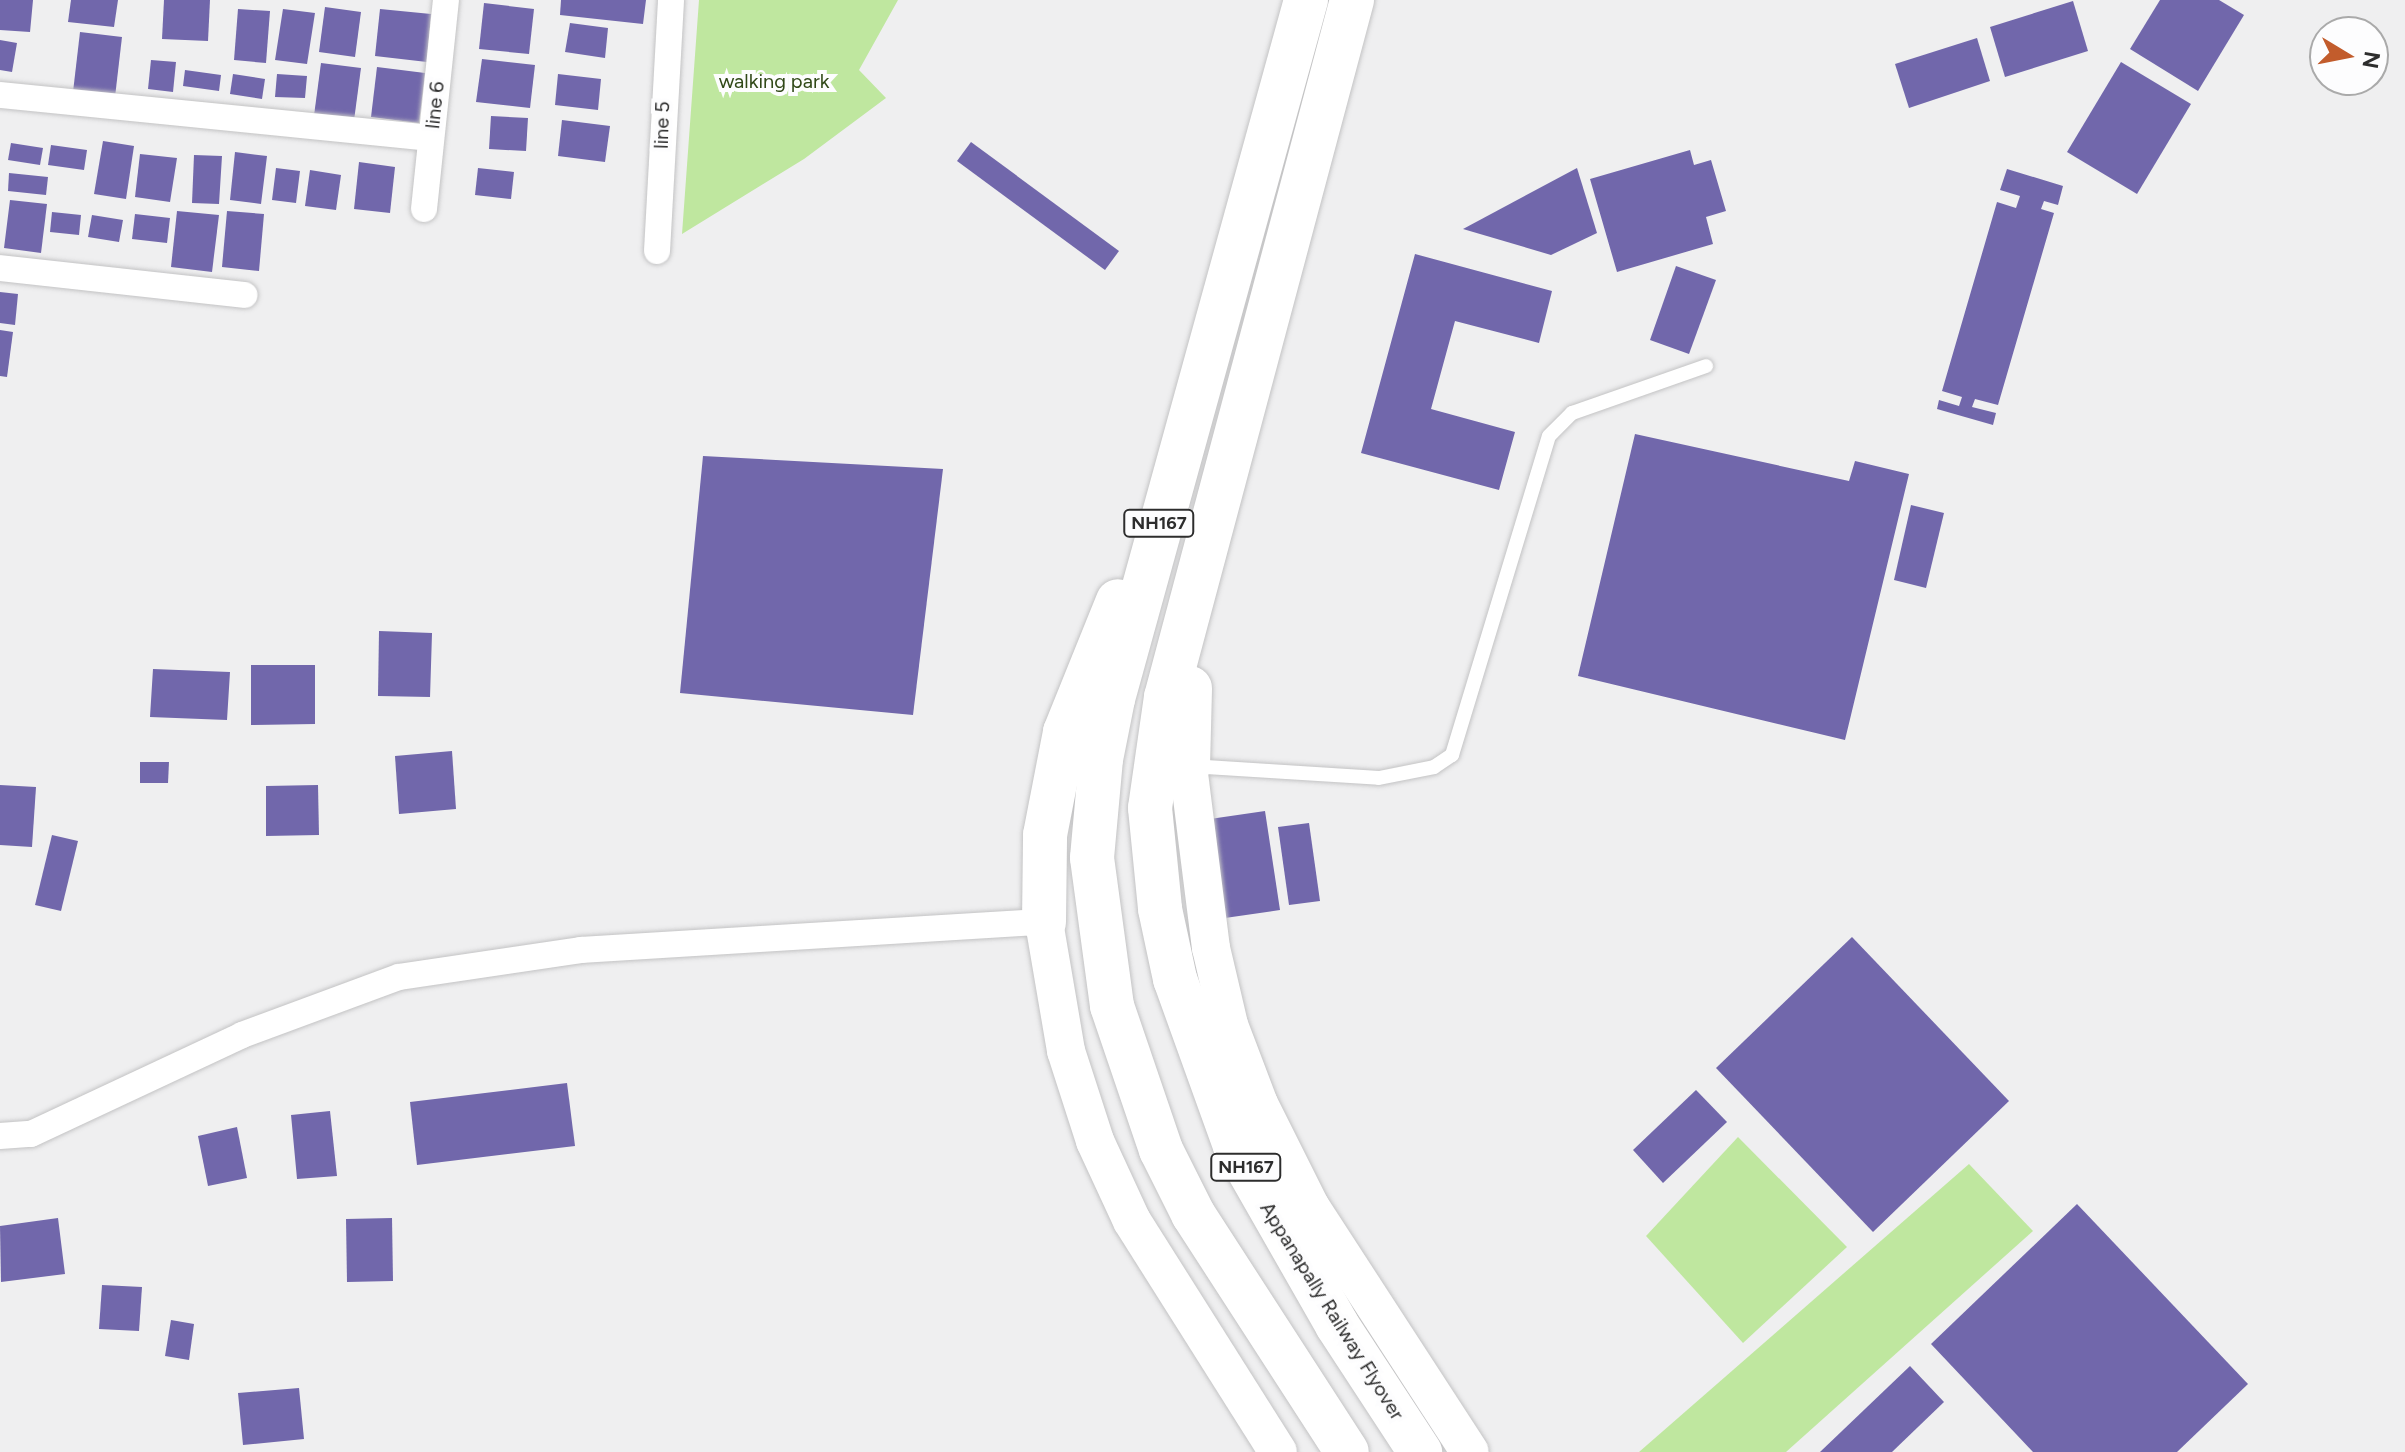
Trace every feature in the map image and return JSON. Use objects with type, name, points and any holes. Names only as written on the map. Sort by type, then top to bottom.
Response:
[{"type":"highway","name":"NH167","points":[[1306,0],[1157,530],[1104,744],[1092,858],[1112,1006],[1161,1150],[1201,1227],[1347,1452]]},
{"type":"highway","name":"NH167","points":[[1205,542],[1352,0]]},
{"type":"highway","points":[[1044,922],[1045,835],[1065,732],[1111,615],[1157,530]]},
{"type":"highway","points":[[1188,766],[1205,542]]},
{"type":"highway","name":"Appanapally Railway Flyover","points":[[1205,542],[1154,763],[1152,849],[1175,979],[1235,1146],[1315,1288],[1420,1452]]},
{"type":"street","name":"line 6","points":[[424,209],[446,0]]},
{"type":"street","name":"line 5","points":[[657,251],[671,0]]},
{"type":"street","points":[[0,95],[431,138]]},
{"type":"street","points":[[0,268],[245,295]]},
{"type":"street","points":[[1188,766],[1211,948],[1229,1025],[1259,1104],[1310,1206],[1470,1452]]},
{"type":"street","points":[[0,1136],[31,1134],[242,1035],[399,977],[581,950],[1044,922],[1066,1051],[1095,1141],[1132,1221],[1278,1452]]},
{"type":"lane","points":[[1188,766],[1379,778],[1434,767],[1452,755],[1549,436],[1572,413],[1706,366]]},
{"type":"green space","name":"walking park","points":[[699,0],[898,0],[859,70],[886,98],[804,159],[682,234]]},
{"type":"green space","points":[[1738,1137],[1847,1247],[1743,1343],[1646,1236]]},
{"type":"green space","points":[[1969,1164],[2033,1231],[1786,1452],[1639,1452]]},
{"type":"building","points":[[0,0],[33,0],[30,32],[0,30]]},
{"type":"building","points":[[71,0],[118,0],[114,27],[68,22]]},
{"type":"building","points":[[164,0],[210,0],[208,41],[162,39]]},
{"type":"building","points":[[561,0],[646,0],[643,24],[560,15]]},
{"type":"building","points":[[2160,0],[2219,0],[2244,15],[2198,91],[2130,49]]},
{"type":"building","points":[[2073,1],[2088,51],[2005,77],[1990,27]]},
{"type":"building","points":[[484,3],[534,9],[529,54],[479,49]]},
{"type":"building","points":[[325,7],[361,12],[355,57],[319,52]]},
{"type":"building","points":[[238,9],[270,11],[266,63],[234,60]]},
{"type":"building","points":[[283,9],[315,13],[307,64],[275,60]]},
{"type":"building","points":[[380,9],[431,14],[427,62],[375,56]]},
{"type":"building","points":[[570,23],[608,28],[605,58],[565,52]]},
{"type":"building","points":[[80,32],[122,37],[115,97],[73,92]]},
{"type":"building","points":[[1977,38],[1990,81],[1909,108],[1895,64]]},
{"type":"building","points":[[0,40],[17,43],[12,72],[0,70]]},
{"type":"building","points":[[482,59],[535,65],[530,108],[476,102]]},
{"type":"building","points":[[151,60],[176,62],[173,92],[148,89]]},
{"type":"building","points":[[2121,62],[2191,104],[2137,194],[2067,152]]},
{"type":"building","points":[[321,63],[361,68],[353,128],[313,123]]},
{"type":"building","points":[[377,67],[425,73],[419,123],[371,117]]},
{"type":"building","points":[[185,70],[221,75],[219,91],[183,86]]},
{"type":"building","points":[[233,74],[265,79],[262,99],[230,94]]},
{"type":"building","points":[[277,74],[307,76],[305,98],[275,97]]},
{"type":"building","points":[[558,74],[601,79],[598,110],[555,105]]},
{"type":"building","points":[[491,116],[528,118],[526,151],[489,149]]},
{"type":"building","points":[[562,120],[610,126],[605,162],[558,156]]},
{"type":"building","points":[[103,141],[134,146],[126,199],[94,194]]},
{"type":"building","points":[[971,142],[1119,251],[1105,270],[957,161]]},
{"type":"building","points":[[11,143],[43,148],[40,165],[8,160]]},
{"type":"building","points":[[51,145],[87,150],[84,170],[48,165]]},
{"type":"building","points":[[1690,150],[1694,165],[1711,160],[1726,211],[1706,217],[1713,244],[1617,272],[1590,179]]},
{"type":"building","points":[[235,152],[267,156],[261,204],[230,200]]},
{"type":"building","points":[[140,154],[177,158],[170,202],[135,197]]},
{"type":"building","points":[[194,155],[222,156],[219,204],[192,203]]},
{"type":"building","points":[[359,162],[395,167],[390,213],[354,209]]},
{"type":"building","points":[[276,168],[300,171],[296,203],[272,200]]},
{"type":"building","points":[[478,168],[514,172],[511,199],[475,195]]},
{"type":"building","points":[[1577,168],[1597,233],[1551,255],[1463,229]]},
{"type":"building","points":[[2007,169],[2063,186],[2058,205],[2044,201],[2041,209],[2054,213],[1998,405],[1975,399],[1972,407],[1996,413],[1993,425],[1937,409],[1939,400],[1959,406],[1962,397],[1942,391],[1997,202],[2016,208],[2020,196],[2000,190]]},
{"type":"building","points":[[310,170],[341,175],[336,210],[305,206]]},
{"type":"building","points":[[9,173],[48,177],[46,195],[8,191]]},
{"type":"building","points":[[10,200],[47,204],[41,253],[4,248]]},
{"type":"building","points":[[177,211],[219,215],[212,272],[171,267]]},
{"type":"building","points":[[227,211],[264,214],[259,271],[222,267]]},
{"type":"building","points":[[52,212],[81,215],[79,235],[50,232]]},
{"type":"building","points":[[135,214],[170,218],[167,243],[132,239]]},
{"type":"building","points":[[92,215],[123,220],[119,242],[88,237]]},
{"type":"building","points":[[1415,254],[1552,291],[1539,343],[1455,321],[1431,409],[1515,432],[1499,490],[1361,453]]},
{"type":"building","points":[[1676,266],[1716,280],[1689,354],[1650,340]]},
{"type":"building","points":[[0,292],[18,294],[15,325],[0,323]]},
{"type":"building","points":[[0,330],[13,332],[7,377],[0,376]]},
{"type":"building","points":[[1635,434],[1849,481],[1855,461],[1909,474],[1845,740],[1578,676]]},
{"type":"building","points":[[703,456],[943,469],[913,715],[680,693]]},
{"type":"building","points":[[1911,505],[1944,513],[1926,588],[1894,580]]},
{"type":"building","points":[[379,631],[432,633],[430,697],[378,696]]},
{"type":"building","points":[[251,665],[315,665],[315,724],[251,725]]},
{"type":"building","points":[[153,669],[230,672],[227,720],[150,717]]},
{"type":"building","points":[[452,751],[456,809],[399,814],[395,756]]},
{"type":"building","points":[[140,762],[169,762],[168,783],[140,783]]},
{"type":"building","points":[[0,785],[36,787],[32,847],[0,845]]},
{"type":"building","points":[[318,785],[319,835],[266,836],[266,786]]},
{"type":"building","points":[[1265,811],[1280,910],[1225,918],[1210,819]]},
{"type":"building","points":[[1309,823],[1320,901],[1289,905],[1278,827]]},
{"type":"building","points":[[52,835],[78,841],[61,911],[35,905]]},
{"type":"building","points":[[1852,937],[2009,1101],[1873,1232],[1716,1068]]},
{"type":"building","points":[[567,1083],[575,1146],[417,1165],[410,1102]]},
{"type":"building","points":[[1696,1090],[1727,1122],[1663,1183],[1633,1150]]},
{"type":"building","points":[[330,1111],[337,1176],[297,1179],[291,1115]]},
{"type":"building","points":[[237,1127],[247,1178],[208,1186],[198,1136]]},
{"type":"building","points":[[2077,1204],[2248,1384],[2177,1452],[2033,1452],[1931,1344]]},
{"type":"building","points":[[58,1218],[65,1274],[1,1282],[0,1226]]},
{"type":"building","points":[[392,1218],[393,1281],[347,1282],[346,1219]]},
{"type":"building","points":[[102,1285],[142,1287],[139,1331],[99,1329]]},
{"type":"building","points":[[171,1320],[194,1324],[189,1360],[165,1356]]},
{"type":"building","points":[[1910,1366],[1944,1402],[1892,1452],[1820,1452]]},
{"type":"building","points":[[299,1388],[304,1439],[243,1445],[238,1393]]}]
